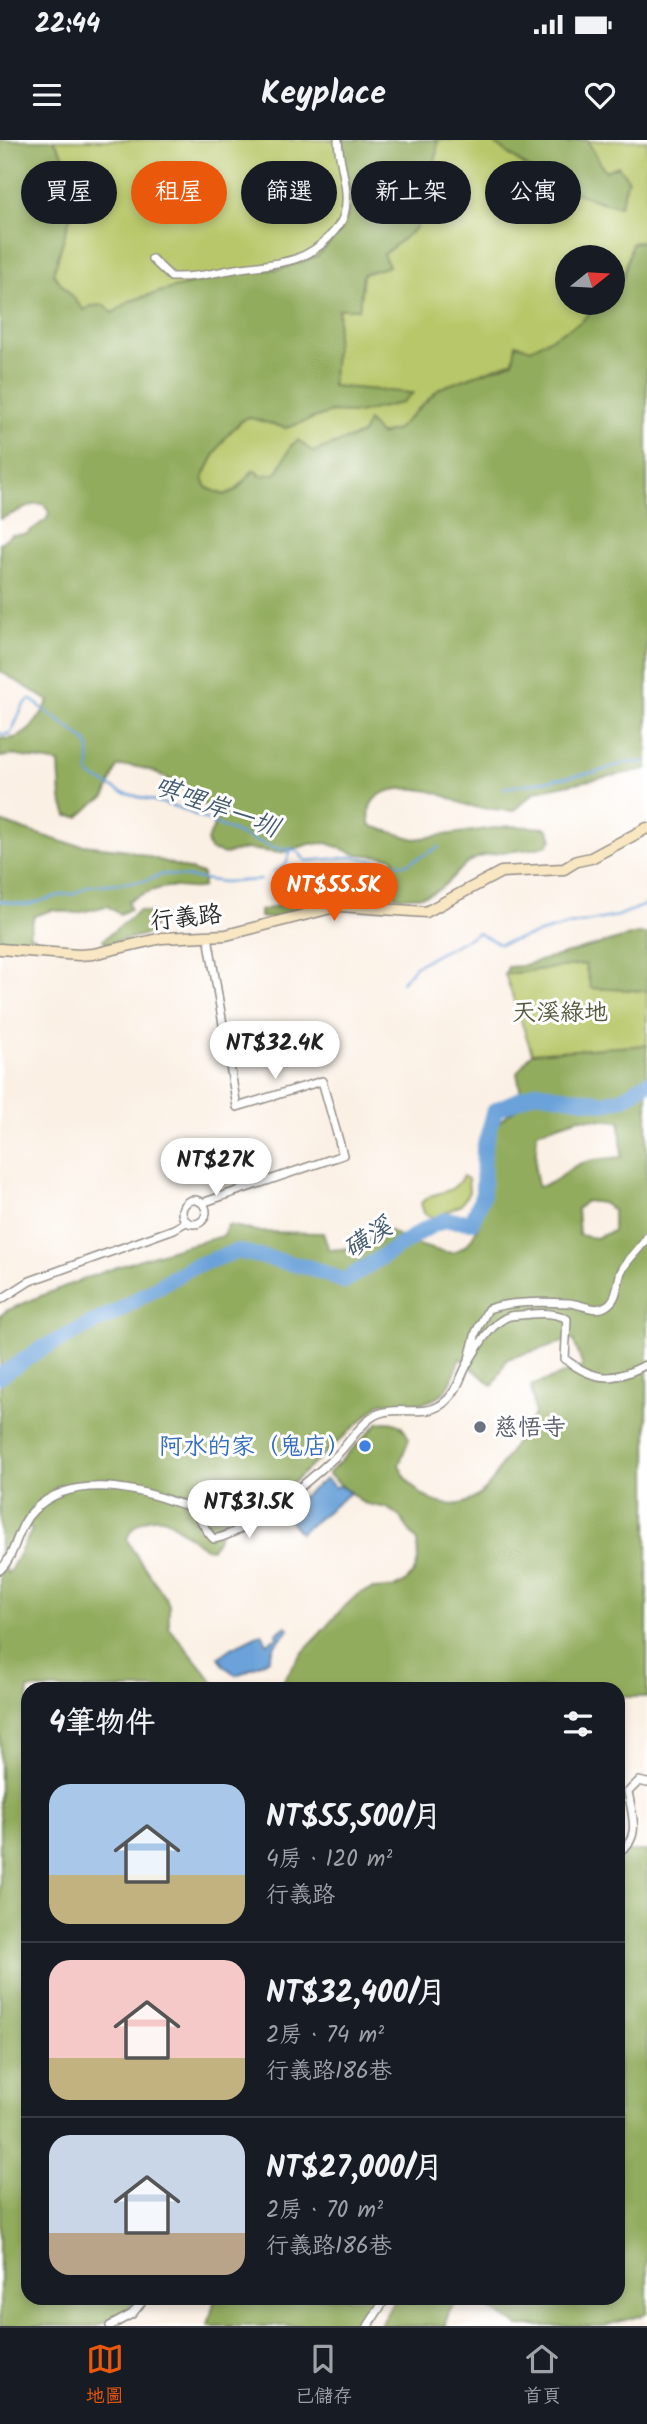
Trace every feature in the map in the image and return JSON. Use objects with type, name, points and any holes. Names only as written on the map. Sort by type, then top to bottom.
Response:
[{"type":"street","points":[[152,259],[171,277],[195,278],[237,269],[277,265],[319,248],[340,226],[346,204],[338,140]]},
{"type":"street","name":"行義路","points":[[0,948],[79,955],[162,938],[226,935],[339,906],[426,912],[501,872],[564,869],[647,828]]},
{"type":"street","points":[[204,1206],[219,1195],[343,1154],[322,1081],[237,1107],[208,936]]},
{"type":"street","points":[[0,1300],[30,1282],[174,1229],[184,1218],[183,1206],[189,1201],[204,1206]]},
{"type":"street","points":[[184,1218],[198,1224],[205,1218],[204,1206]]},
{"type":"street","points":[[0,1570],[11,1553],[19,1528],[34,1509],[60,1493],[103,1486],[149,1493],[191,1509],[214,1539],[231,1534],[274,1506],[334,1457],[371,1418],[385,1410],[432,1410],[447,1401],[468,1363],[476,1332],[488,1309],[543,1303],[572,1303],[598,1310],[609,1306],[617,1292],[621,1273],[647,1237]]},
{"type":"street","points":[[468,1363],[497,1323],[510,1316],[538,1314],[567,1319],[565,1359],[583,1373],[611,1377],[628,1374],[647,1364]]},
{"type":"street","points":[[625,1849],[634,1835],[628,1792],[639,1780],[647,1783]]},
{"type":"street","points":[[110,2326],[132,2314],[139,2305]]},
{"type":"street","points":[[368,2326],[382,2305]]},
{"type":"green space","points":[[0,140],[54,140],[66,161],[21,161],[21,224],[68,224],[53,274],[84,310],[91,306],[105,305],[113,313],[130,301],[170,289],[233,273],[280,269],[318,256],[343,229],[351,206],[351,224],[418,224],[383,255],[389,266],[363,274],[359,309],[339,309],[332,386],[413,393],[401,403],[358,413],[331,412],[286,428],[247,417],[226,437],[203,478],[207,488],[224,495],[237,490],[254,470],[261,476],[277,473],[291,446],[298,440],[313,452],[362,434],[368,421],[380,435],[396,430],[440,388],[513,362],[516,344],[531,349],[581,322],[588,315],[625,315],[625,270],[632,243],[643,241],[647,244],[647,769],[536,791],[513,811],[470,806],[423,790],[399,789],[379,796],[372,803],[369,813],[371,826],[415,839],[509,826],[547,828],[552,838],[548,845],[477,858],[434,892],[404,897],[391,893],[394,860],[391,857],[356,854],[327,843],[310,844],[280,853],[246,849],[225,854],[210,850],[207,841],[218,818],[185,789],[144,769],[117,767],[105,797],[79,817],[67,816],[61,799],[59,763],[12,755],[0,757],[0,738],[9,739],[24,734],[36,722],[49,701],[0,671],[0,543],[11,535],[26,534],[47,519],[49,512],[43,504],[35,504],[0,519]]},
{"type":"green space","points":[[54,140],[341,140],[342,161],[351,206],[343,229],[318,256],[280,269],[233,273],[170,289],[130,301],[113,314],[84,311],[53,274],[68,224],[117,224],[117,161],[66,161]]},
{"type":"green space","points":[[341,140],[438,140],[435,161],[351,161],[351,199],[342,161]]},
{"type":"green space","points":[[438,140],[490,140],[517,161],[485,161],[485,224],[581,224],[581,193],[599,202],[620,206],[628,179],[605,171],[587,141],[647,140],[647,244],[642,241],[632,243],[625,270],[625,245],[555,245],[555,315],[588,315],[581,322],[513,361],[440,388],[396,430],[380,435],[362,434],[313,452],[291,446],[277,473],[261,476],[253,470],[236,490],[224,495],[207,488],[203,478],[216,452],[233,429],[248,417],[286,428],[331,412],[358,413],[412,394],[332,386],[339,308],[359,309],[363,274],[389,266],[382,255],[418,224],[471,224],[471,161],[435,161]]},
{"type":"green space","points":[[490,140],[556,140],[569,144],[572,140],[587,140],[605,171],[618,166],[628,179],[620,206],[581,194],[581,161],[519,161]]},
{"type":"green space","points":[[0,822],[66,843],[128,850],[203,874],[203,887],[162,888],[142,894],[128,901],[130,909],[120,914],[107,906],[77,913],[52,910],[34,916],[29,935],[35,937],[31,941],[0,942]]},
{"type":"green space","points":[[334,869],[336,873],[336,890],[331,901],[285,915],[260,917],[260,911],[295,897],[303,888],[308,870]]},
{"type":"green space","points":[[139,910],[155,915],[155,926],[147,934],[106,944],[103,940]]},
{"type":"green space","points":[[637,934],[647,934],[647,991],[591,988],[585,964],[505,974],[508,967],[521,966]]},
{"type":"green space","name":"天溪綠地","points":[[585,964],[591,988],[647,991],[647,1045],[532,1053],[505,974]]},
{"type":"green space","points":[[647,1045],[647,1697],[625,1697],[625,1682],[283,1682],[298,1658],[358,1594],[372,1589],[394,1588],[404,1583],[414,1573],[418,1560],[417,1541],[399,1516],[387,1508],[363,1503],[328,1474],[378,1423],[389,1422],[401,1427],[409,1439],[399,1465],[414,1488],[436,1502],[448,1505],[473,1499],[489,1485],[535,1413],[531,1386],[583,1367],[573,1339],[507,1359],[493,1386],[460,1358],[449,1385],[436,1398],[409,1404],[382,1402],[278,1496],[255,1510],[247,1505],[225,1516],[222,1530],[212,1549],[205,1548],[166,1519],[148,1519],[137,1524],[127,1539],[166,1598],[169,1605],[169,1627],[213,1682],[21,1682],[21,2305],[131,2305],[126,2312],[98,2326],[0,2326],[0,1316],[33,1299],[113,1268],[223,1236],[228,1225],[261,1232],[323,1233],[329,1250],[363,1247],[381,1225],[415,1244],[453,1253],[467,1244],[480,1219],[486,1155],[494,1128],[523,1104],[517,1073],[532,1053]],"holes":[[[579,1118],[620,1121],[622,1157],[583,1163],[554,1181],[538,1187],[535,1169],[537,1132]],[[586,1201],[602,1203],[613,1210],[613,1231],[596,1238],[579,1235],[577,1209]],[[28,1526],[32,1530],[10,1571],[6,1573],[5,1558],[8,1546]]]},
{"type":"green space","points":[[463,1176],[468,1179],[469,1192],[461,1205],[434,1218],[424,1213],[421,1203],[433,1195],[453,1188]]},
{"type":"green space","points":[[647,1851],[647,2312],[604,2326],[519,2326],[484,2305],[625,2305],[625,1852]]},
{"type":"green space","points":[[213,2305],[374,2305],[360,2326],[208,2326]]},
{"type":"green space","points":[[392,2305],[454,2305],[446,2326],[379,2326]]},
{"type":"water","points":[[326,1479],[335,1487],[340,1486],[350,1493],[300,1533],[282,1512]]},
{"type":"water","points":[[286,1626],[289,1629],[274,1646],[269,1659],[245,1672],[236,1675],[224,1666],[219,1657],[262,1633],[267,1643],[277,1637],[277,1633]]},
{"type":"waterway","name":"唭哩岸一圳","points":[[0,733],[11,733],[23,706],[30,699],[86,741],[89,747],[89,775],[121,792],[180,808],[279,849],[296,850],[306,861],[352,857],[405,865],[439,847]]},
{"type":"waterway","points":[[504,788],[597,772],[625,763],[647,762]]},
{"type":"waterway","points":[[273,872],[286,865],[291,848]]},
{"type":"waterway","points":[[0,901],[27,905],[74,894],[88,886],[144,881],[164,874],[224,882],[261,880]]},
{"type":"waterway","points":[[402,982],[415,966],[478,933],[500,944],[569,925],[618,916],[647,904]]},
{"type":"waterway","name":"磺溪","points":[[0,1376],[39,1350],[116,1312],[189,1268],[237,1251],[311,1268],[344,1281],[427,1228],[445,1220],[472,1222],[483,1194],[484,1148],[495,1110],[536,1092],[604,1103],[624,1098],[647,1083]]},
{"type":"place","name":"慈悟寺","points":[[480,1427]]},
{"type":"place","name":"阿水的家（鬼店）","points":[[365,1446]]}]
